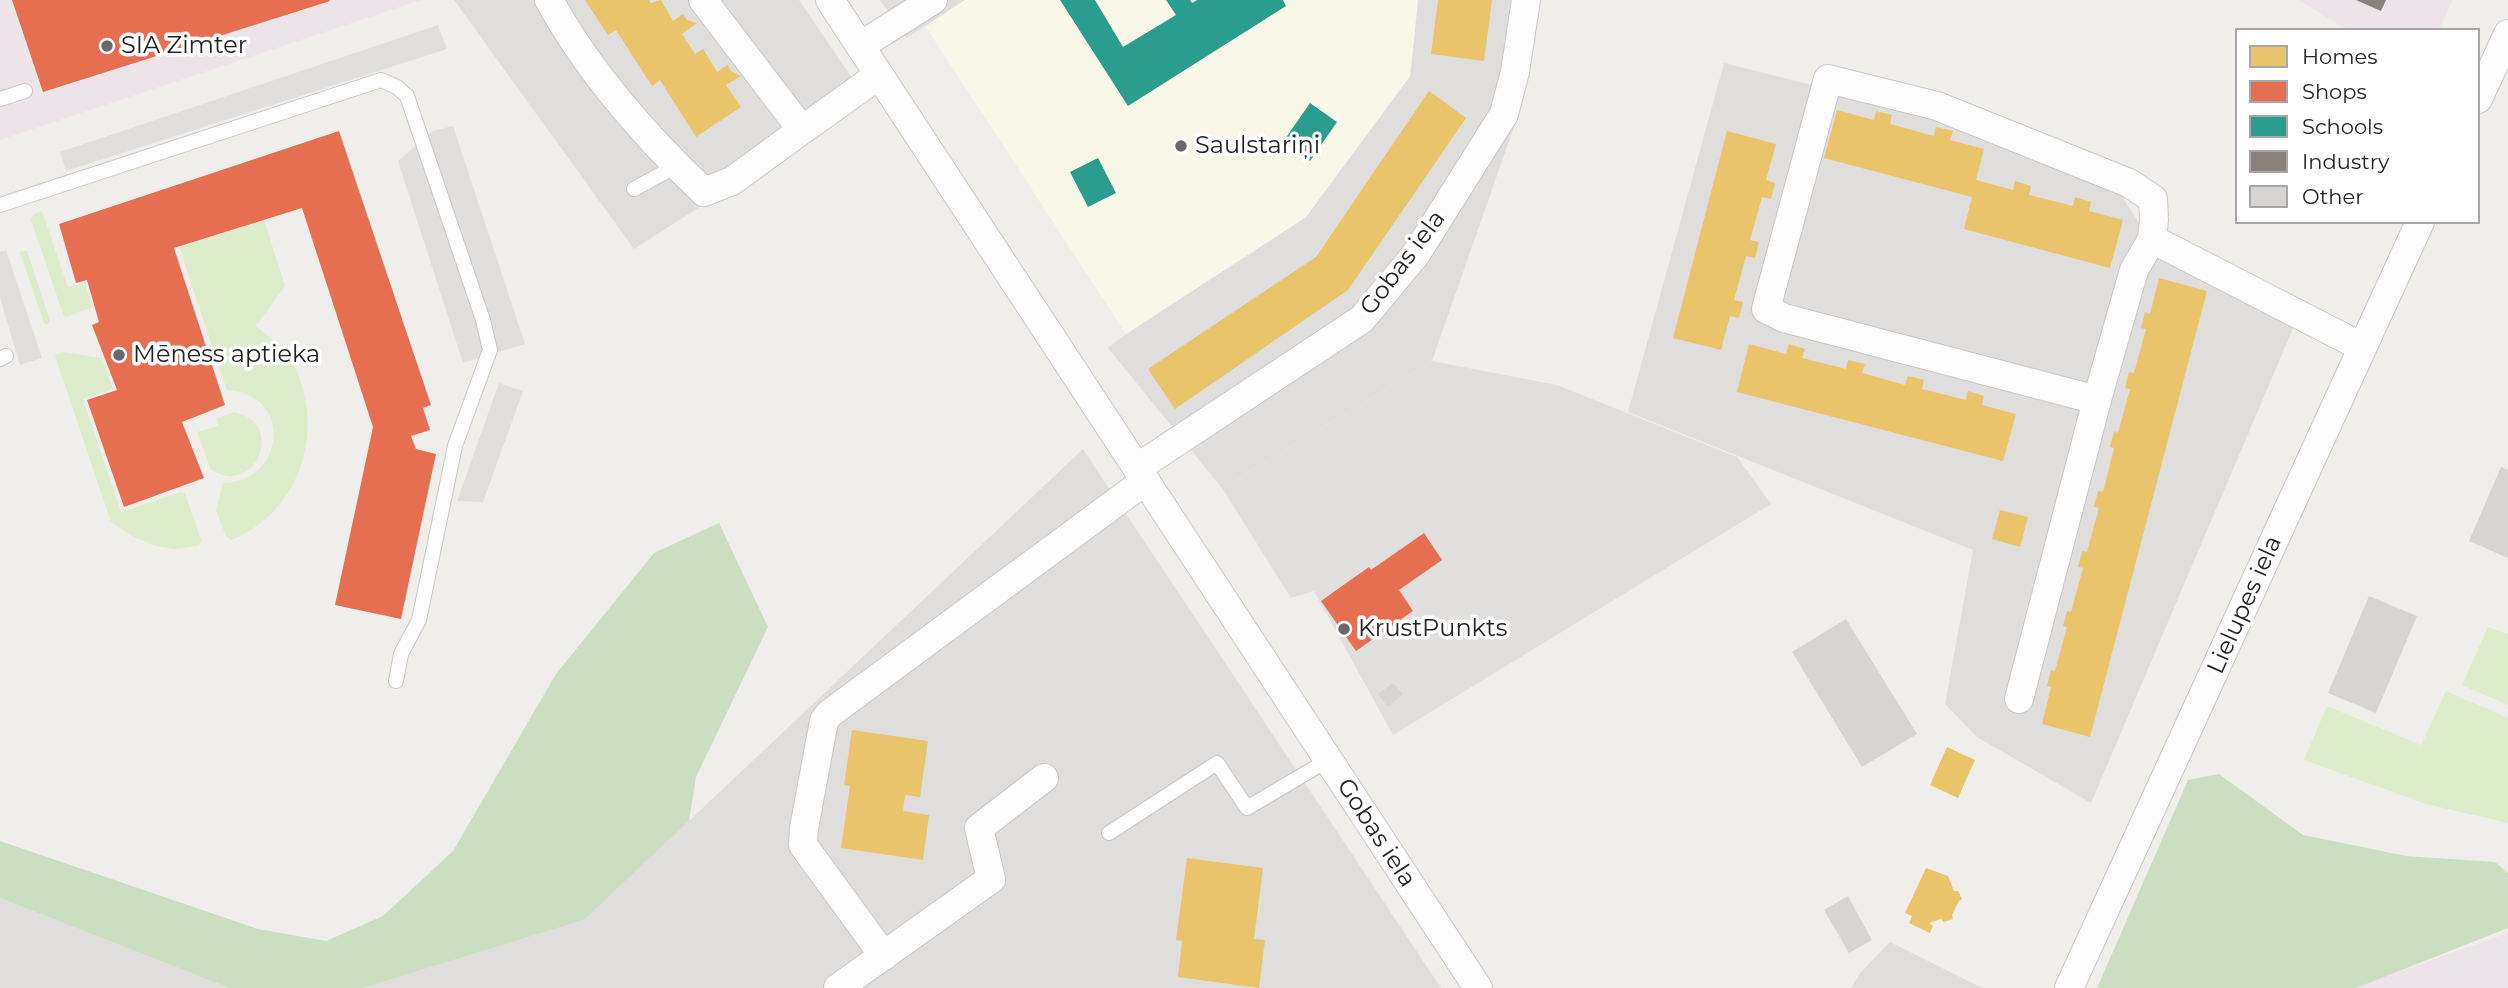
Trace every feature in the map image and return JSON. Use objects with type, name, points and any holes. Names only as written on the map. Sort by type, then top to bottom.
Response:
[{"type":"street","points":[[548,0],[564,28],[622,103],[676,166],[704,192],[732,181],[879,75]]},
{"type":"street","points":[[703,0],[802,130]]},
{"type":"street","name":"Gobas iela","points":[[830,0],[1478,988]]},
{"type":"street","points":[[860,46],[933,0]]},
{"type":"street","name":"Gobas iela","points":[[1141,474],[1362,319],[1416,254],[1504,114],[1515,72],[1526,0]]},
{"type":"street","points":[[2480,95],[2508,34]]},
{"type":"street","points":[[2019,699],[2096,400],[2134,270],[2152,239],[2152,199],[2129,183],[1937,106],[1828,79],[1766,309],[1784,318],[2096,400]]},
{"type":"street","name":"Lielupes iela","points":[[2069,988],[2419,224]]},
{"type":"street","points":[[2152,239],[2362,347]]},
{"type":"street","points":[[884,956],[803,845],[824,721],[829,714],[1141,474]]},
{"type":"street","points":[[838,988],[991,879],[979,828],[1044,778]]},
{"type":"lane","points":[[0,205],[381,80],[397,87],[407,96],[490,350],[455,446],[419,620],[401,654],[396,681]]},
{"type":"lane","points":[[0,99],[25,91]]},
{"type":"lane","points":[[634,189],[676,166]]},
{"type":"lane","points":[[1109,833],[1217,763],[1247,808],[1328,760]]},
{"type":"shaded area","points":[[0,0],[421,0],[0,140]]},
{"type":"shaded area","points":[[454,0],[799,0],[867,100],[634,249]]},
{"type":"shaded area","points":[[880,0],[965,0],[906,38]]},
{"type":"shaded area","name":"Saulstariņi","points":[[965,0],[1418,0],[1410,76],[1306,217],[1126,334],[926,27]]},
{"type":"shaded area","points":[[1418,0],[1537,0],[1522,104],[1432,361],[1222,488],[1108,348],[1306,217],[1410,76]]},
{"type":"shaded area","points":[[2298,0],[2453,0],[2440,28],[2345,28]]},
{"type":"shaded area","points":[[438,25],[447,49],[66,171],[60,152]]},
{"type":"shaded area","points":[[1724,63],[1935,116],[2122,196],[2159,255],[2294,326],[2091,803],[1977,737],[1945,704],[1973,550],[1628,412]]},
{"type":"shaded area","points":[[453,126],[525,344],[463,363],[398,161],[433,131]]},
{"type":"shaded area","points":[[6,250],[42,358],[20,365],[0,298],[0,252]]},
{"type":"shaded area","points":[[1432,361],[1557,385],[1737,457],[1771,504],[1393,735],[1314,591],[1291,598],[1222,488]]},
{"type":"shaded area","points":[[499,383],[523,391],[483,502],[457,501]]},
{"type":"shaded area","points":[[1083,449],[1441,988],[363,988],[584,920]]},
{"type":"shaded area","points":[[0,898],[229,988],[0,988]]},
{"type":"shaded area","points":[[2508,933],[2508,988],[2352,988]]},
{"type":"shaded area","points":[[1890,942],[1982,988],[1851,988],[1861,972]]},
{"type":"green space","points":[[42,211],[68,287],[85,283],[93,307],[66,317],[63,314],[31,220],[34,214]]},
{"type":"green space","points":[[264,220],[285,286],[256,326],[291,360],[302,385],[307,412],[307,438],[302,464],[291,488],[276,509],[255,527],[231,540],[226,536],[216,510],[223,483],[242,480],[257,471],[267,459],[273,444],[273,429],[269,414],[259,402],[244,393],[227,390],[179,247]]},
{"type":"green space","points":[[27,251],[50,321],[47,325],[44,323],[20,253]]},
{"type":"green space","points":[[62,352],[102,358],[113,389],[83,399],[121,512],[185,493],[201,540],[199,546],[174,549],[156,546],[136,538],[111,522],[55,356]]},
{"type":"green space","points":[[235,412],[249,418],[257,426],[262,444],[256,461],[250,468],[227,476],[211,470],[197,432],[218,426],[217,418]]},
{"type":"green space","points":[[719,523],[768,627],[696,777],[689,821],[584,920],[363,988],[229,988],[0,898],[0,841],[258,929],[326,941],[383,916],[453,851],[556,674],[654,553]]},
{"type":"green space","points":[[2488,627],[2508,634],[2508,705],[2462,685]]},
{"type":"green space","points":[[2446,691],[2508,718],[2508,823],[2426,804],[2304,760],[2327,706],[2421,745]]},
{"type":"green space","points":[[2219,774],[2303,835],[2406,856],[2495,862],[2508,873],[2508,928],[2356,988],[2097,988],[2188,780]]},
{"type":"building: Homes","points":[[585,0],[649,0],[651,3],[661,0],[673,21],[683,14],[687,20],[697,23],[682,34],[695,54],[703,49],[717,72],[728,65],[731,71],[741,76],[726,85],[741,107],[696,137],[660,80],[652,86],[616,30],[608,35]]},
{"type":"building: Homes","points":[[1438,0],[1492,0],[1484,61],[1431,54]]},
{"type":"building: Homes","points":[[1429,91],[1466,118],[1348,290],[1175,409],[1148,369],[1316,257]]},
{"type":"building: Homes","points":[[1837,110],[1874,120],[1876,111],[1892,115],[1890,124],[1934,136],[1936,127],[1953,131],[1950,140],[1984,149],[1976,180],[2013,190],[2015,181],[2031,186],[2029,195],[2073,206],[2075,197],[2091,202],[2089,211],[2123,220],[2110,268],[1964,229],[1972,197],[1824,158]]},
{"type":"building: Homes","points":[[1727,131],[1776,144],[1766,180],[1775,183],[1771,199],[1762,197],[1750,240],[1759,242],[1755,258],[1746,256],[1734,300],[1743,302],[1739,318],[1730,316],[1721,350],[1673,338]]},
{"type":"building: Homes","points":[[2159,278],[2207,291],[2090,737],[2042,724],[2051,687],[2047,686],[2051,670],[2055,671],[2067,627],[2063,626],[2067,611],[2071,612],[2083,568],[2078,567],[2082,551],[2087,552],[2099,508],[2094,507],[2098,491],[2103,492],[2114,448],[2110,447],[2114,431],[2118,433],[2130,389],[2125,388],[2129,372],[2134,373],[2146,329],[2141,328],[2145,312],[2150,314]]},
{"type":"building: Homes","points":[[1749,344],[1786,354],[1789,344],[1805,349],[1802,358],[1846,369],[1848,360],[1865,364],[1862,373],[1905,385],[1908,376],[1924,380],[1922,389],[1966,400],[1968,391],[1984,396],[1982,405],[2016,414],[2003,461],[1737,392]]},
{"type":"building: Homes","points":[[2000,510],[2028,517],[2020,547],[1992,539]]},
{"type":"building: Homes","points":[[852,730],[928,741],[920,797],[905,795],[903,811],[929,815],[923,860],[841,848],[850,786],[844,785]]},
{"type":"building: Homes","points":[[1947,747],[1975,760],[1958,798],[1930,785]]},
{"type":"building: Homes","points":[[1187,858],[1263,868],[1254,939],[1265,940],[1259,988],[1178,977],[1182,941],[1176,940]]},
{"type":"building: Homes","points":[[1926,868],[1948,876],[1954,891],[1958,891],[1962,899],[1952,915],[1953,919],[1929,923],[1933,926],[1930,933],[1909,923],[1912,916],[1905,913]]},
{"type":"building: Shops","name":"SIA Zimter","points":[[12,0],[329,0],[330,1],[43,92]]},
{"type":"building: Shops","points":[[339,131],[431,405],[423,408],[430,430],[411,436],[416,449],[436,454],[401,619],[335,605],[373,427],[302,208],[174,248],[225,405],[182,422],[204,478],[124,507],[87,400],[117,390],[92,325],[99,322],[87,280],[76,283],[59,224]]},
{"type":"building: Shops","points":[[1424,533],[1442,560],[1399,590],[1413,611],[1356,651],[1321,601]]},
{"type":"building: Schools","points":[[1060,0],[1095,0],[1123,47],[1176,15],[1166,0],[1190,0],[1192,3],[1197,0],[1283,0],[1286,6],[1128,106]]},
{"type":"building: Schools","points":[[1310,103],[1337,122],[1310,161],[1283,142]]},
{"type":"building: Schools","points":[[1098,158],[1116,193],[1088,207],[1070,172]]},
{"type":"building: Industry","points":[[2356,0],[2386,0],[2381,11]]},
{"type":"building: Other","points":[[2501,467],[2508,470],[2508,558],[2469,541]]},
{"type":"building: Other","points":[[2369,596],[2417,616],[2376,713],[2328,693]]},
{"type":"building: Other","points":[[1846,619],[1917,734],[1862,767],[1792,652]]},
{"type":"building: Other","points":[[1393,683],[1403,694],[1388,707],[1378,694]]},
{"type":"building: Other","points":[[1848,896],[1872,940],[1849,953],[1824,910]]},
{"type":"place","name":"SIA Zimter","points":[[107,46]]},
{"type":"place","name":"Saulstariņi","points":[[1181,146]]},
{"type":"place","name":"Mēness aptieka","points":[[119,355]]},
{"type":"place","name":"KrustPunkts","points":[[1344,629]]}]
